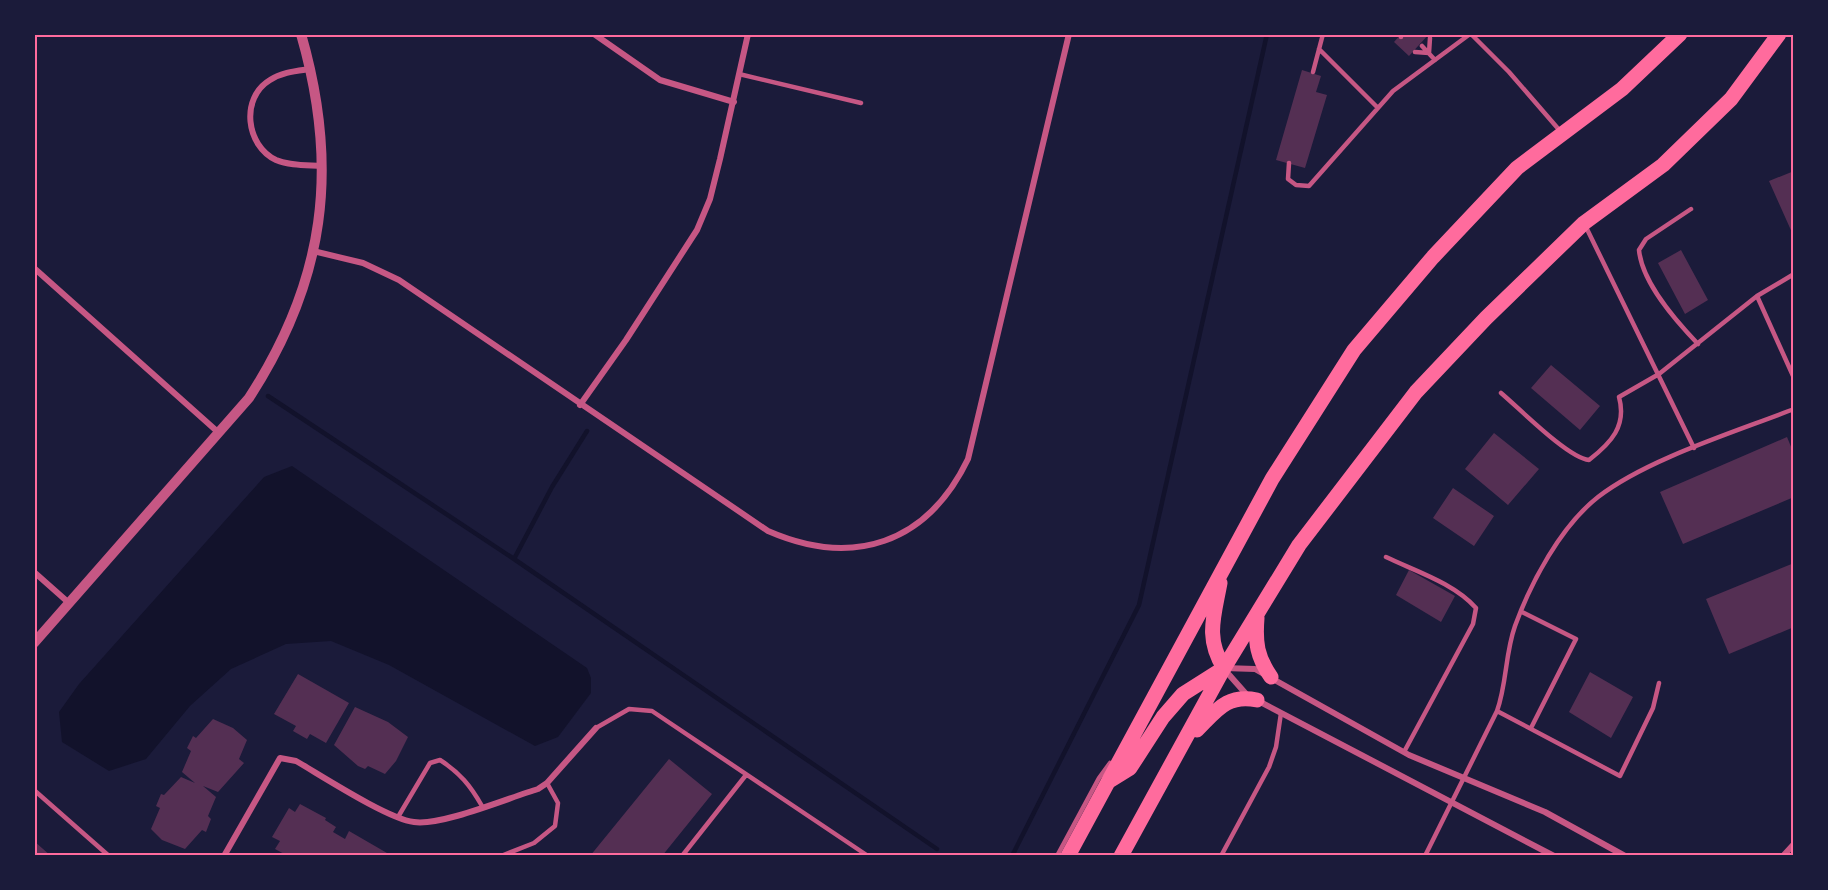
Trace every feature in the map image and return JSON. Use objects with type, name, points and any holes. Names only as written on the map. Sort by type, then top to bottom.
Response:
[{"type":"main road","points":[[1068,855],[1272,479],[1354,350],[1433,257],[1517,168],[1622,89],[1680,34]]},
{"type":"main road","points":[[1121,855],[1224,668],[1299,545],[1416,392],[1486,318],[1584,223],[1663,165],[1731,99],[1779,34]]},
{"type":"main road","points":[[1222,572],[1211,634],[1214,652],[1224,668]]},
{"type":"main road","points":[[1258,613],[1255,643],[1260,662],[1270,677]]},
{"type":"main road","points":[[1108,781],[1130,768],[1163,717],[1183,694],[1224,668]]},
{"type":"main road","points":[[1182,744],[1226,702],[1244,697],[1257,700]]},
{"type":"street","points":[[34,643],[220,433],[249,398],[271,364],[305,284],[320,209],[321,120],[311,69],[301,34]]},
{"type":"street","points":[[594,34],[660,80],[734,102]]},
{"type":"street","points":[[580,405],[626,340],[697,230],[710,199],[748,34]]},
{"type":"street","points":[[313,252],[363,263],[399,280],[749,520],[789,540],[822,548],[843,549],[889,539],[924,519],[952,489],[968,459],[976,436],[1069,34]]},
{"type":"street","points":[[311,69],[285,74],[262,86],[253,103],[250,124],[258,145],[267,155],[288,164],[322,166]]},
{"type":"street","points":[[34,268],[220,433]]},
{"type":"street","points":[[34,572],[70,603]]},
{"type":"street","points":[[1224,668],[1255,669],[1404,752],[1463,780],[1545,812],[1624,855]]},
{"type":"street","points":[[1224,668],[1247,695],[1554,855]]},
{"type":"street","points":[[224,855],[280,758],[296,761],[398,817],[414,822],[439,819],[547,783],[596,728]]},
{"type":"street","points":[[1782,855],[1794,844]]},
{"type":"lane","points":[[1289,163],[1288,179],[1296,185],[1309,186],[1393,91],[1471,34],[1548,114],[1563,134]]},
{"type":"lane","points":[[1313,72],[1323,35]]},
{"type":"lane","points":[[1429,53],[1430,38]]},
{"type":"lane","points":[[1422,46],[1436,60]]},
{"type":"lane","points":[[1319,49],[1377,107]]},
{"type":"lane","points":[[1415,52],[1429,53]]},
{"type":"lane","points":[[739,74],[861,103]]},
{"type":"lane","points":[[1691,209],[1646,239],[1639,250],[1644,267],[1670,315],[1698,344]]},
{"type":"lane","points":[[1584,223],[1694,448]]},
{"type":"lane","points":[[1501,393],[1581,459],[1589,460],[1601,450],[1622,421],[1619,397],[1659,374],[1757,296],[1794,274]]},
{"type":"lane","points":[[1757,296],[1794,378]]},
{"type":"lane","points":[[1425,855],[1497,711],[1504,692],[1509,645],[1522,612],[1554,547],[1581,512],[1614,486],[1694,448],[1794,409]]},
{"type":"lane","points":[[1386,557],[1446,586],[1467,598],[1476,608],[1473,624],[1404,752]]},
{"type":"lane","points":[[1522,612],[1576,639],[1531,728]]},
{"type":"lane","points":[[1497,711],[1620,776],[1653,708],[1659,683]]},
{"type":"lane","points":[[596,728],[629,709],[652,711],[868,855]]},
{"type":"lane","points":[[1221,855],[1269,767],[1276,747],[1281,713]]},
{"type":"lane","points":[[1057,855],[1099,778],[1134,733]]},
{"type":"lane","points":[[398,817],[430,763],[440,760],[461,773],[482,806]]},
{"type":"lane","points":[[682,855],[746,774]]},
{"type":"lane","points":[[501,855],[534,843],[555,826],[558,803],[547,783]]},
{"type":"lane","points":[[34,790],[109,855]]},
{"type":"shaded area","points":[[292,466],[587,668],[591,678],[591,693],[558,737],[535,746],[389,665],[331,641],[286,644],[231,669],[190,706],[146,759],[109,771],[62,742],[59,712],[79,684],[264,477]]},
{"type":"building","points":[[1401,34],[1429,34],[1409,56],[1394,42]]},
{"type":"building","points":[[1302,70],[1321,76],[1316,92],[1327,95],[1305,168],[1276,160]]},
{"type":"building","points":[[1794,171],[1794,237],[1769,181]]},
{"type":"building","points":[[1681,250],[1708,300],[1685,314],[1658,263]]},
{"type":"building","points":[[1551,365],[1600,406],[1580,430],[1531,388]]},
{"type":"building","points":[[1494,433],[1539,469],[1508,505],[1465,469]]},
{"type":"building","points":[[1787,437],[1794,454],[1794,497],[1683,544],[1660,492]]},
{"type":"building","points":[[1453,488],[1494,516],[1474,546],[1433,518]]},
{"type":"building","points":[[1794,563],[1794,627],[1729,654],[1706,599]]},
{"type":"building","points":[[1409,570],[1455,596],[1441,622],[1396,595]]},
{"type":"building","points":[[1590,672],[1633,697],[1611,738],[1569,712]]},
{"type":"building","points":[[298,674],[349,703],[326,743],[310,734],[307,739],[293,731],[296,726],[274,714]]},
{"type":"building","points":[[355,707],[388,722],[408,737],[396,761],[385,774],[368,766],[365,769],[358,766],[334,745]]},
{"type":"building","points":[[213,719],[233,728],[247,740],[239,759],[244,763],[218,792],[203,786],[216,797],[208,816],[211,819],[206,832],[202,830],[185,849],[162,840],[151,829],[160,808],[156,806],[161,794],[164,795],[181,777],[195,783],[182,772],[191,751],[187,748],[193,736],[196,738]]},
{"type":"building","points":[[669,759],[712,794],[662,856],[590,856]]},
{"type":"building","points":[[300,804],[326,818],[325,820],[336,827],[333,832],[345,839],[349,831],[387,853],[385,856],[288,856],[275,849],[280,841],[272,837],[289,808],[295,812]]},
{"type":"building","points":[[34,841],[51,856],[34,856]]},
{"type":"waterway","points":[[1012,856],[1139,605],[1267,34]]},
{"type":"waterway","points":[[268,396],[514,559],[937,849]]},
{"type":"waterway","points":[[514,559],[552,487],[587,431]]}]
